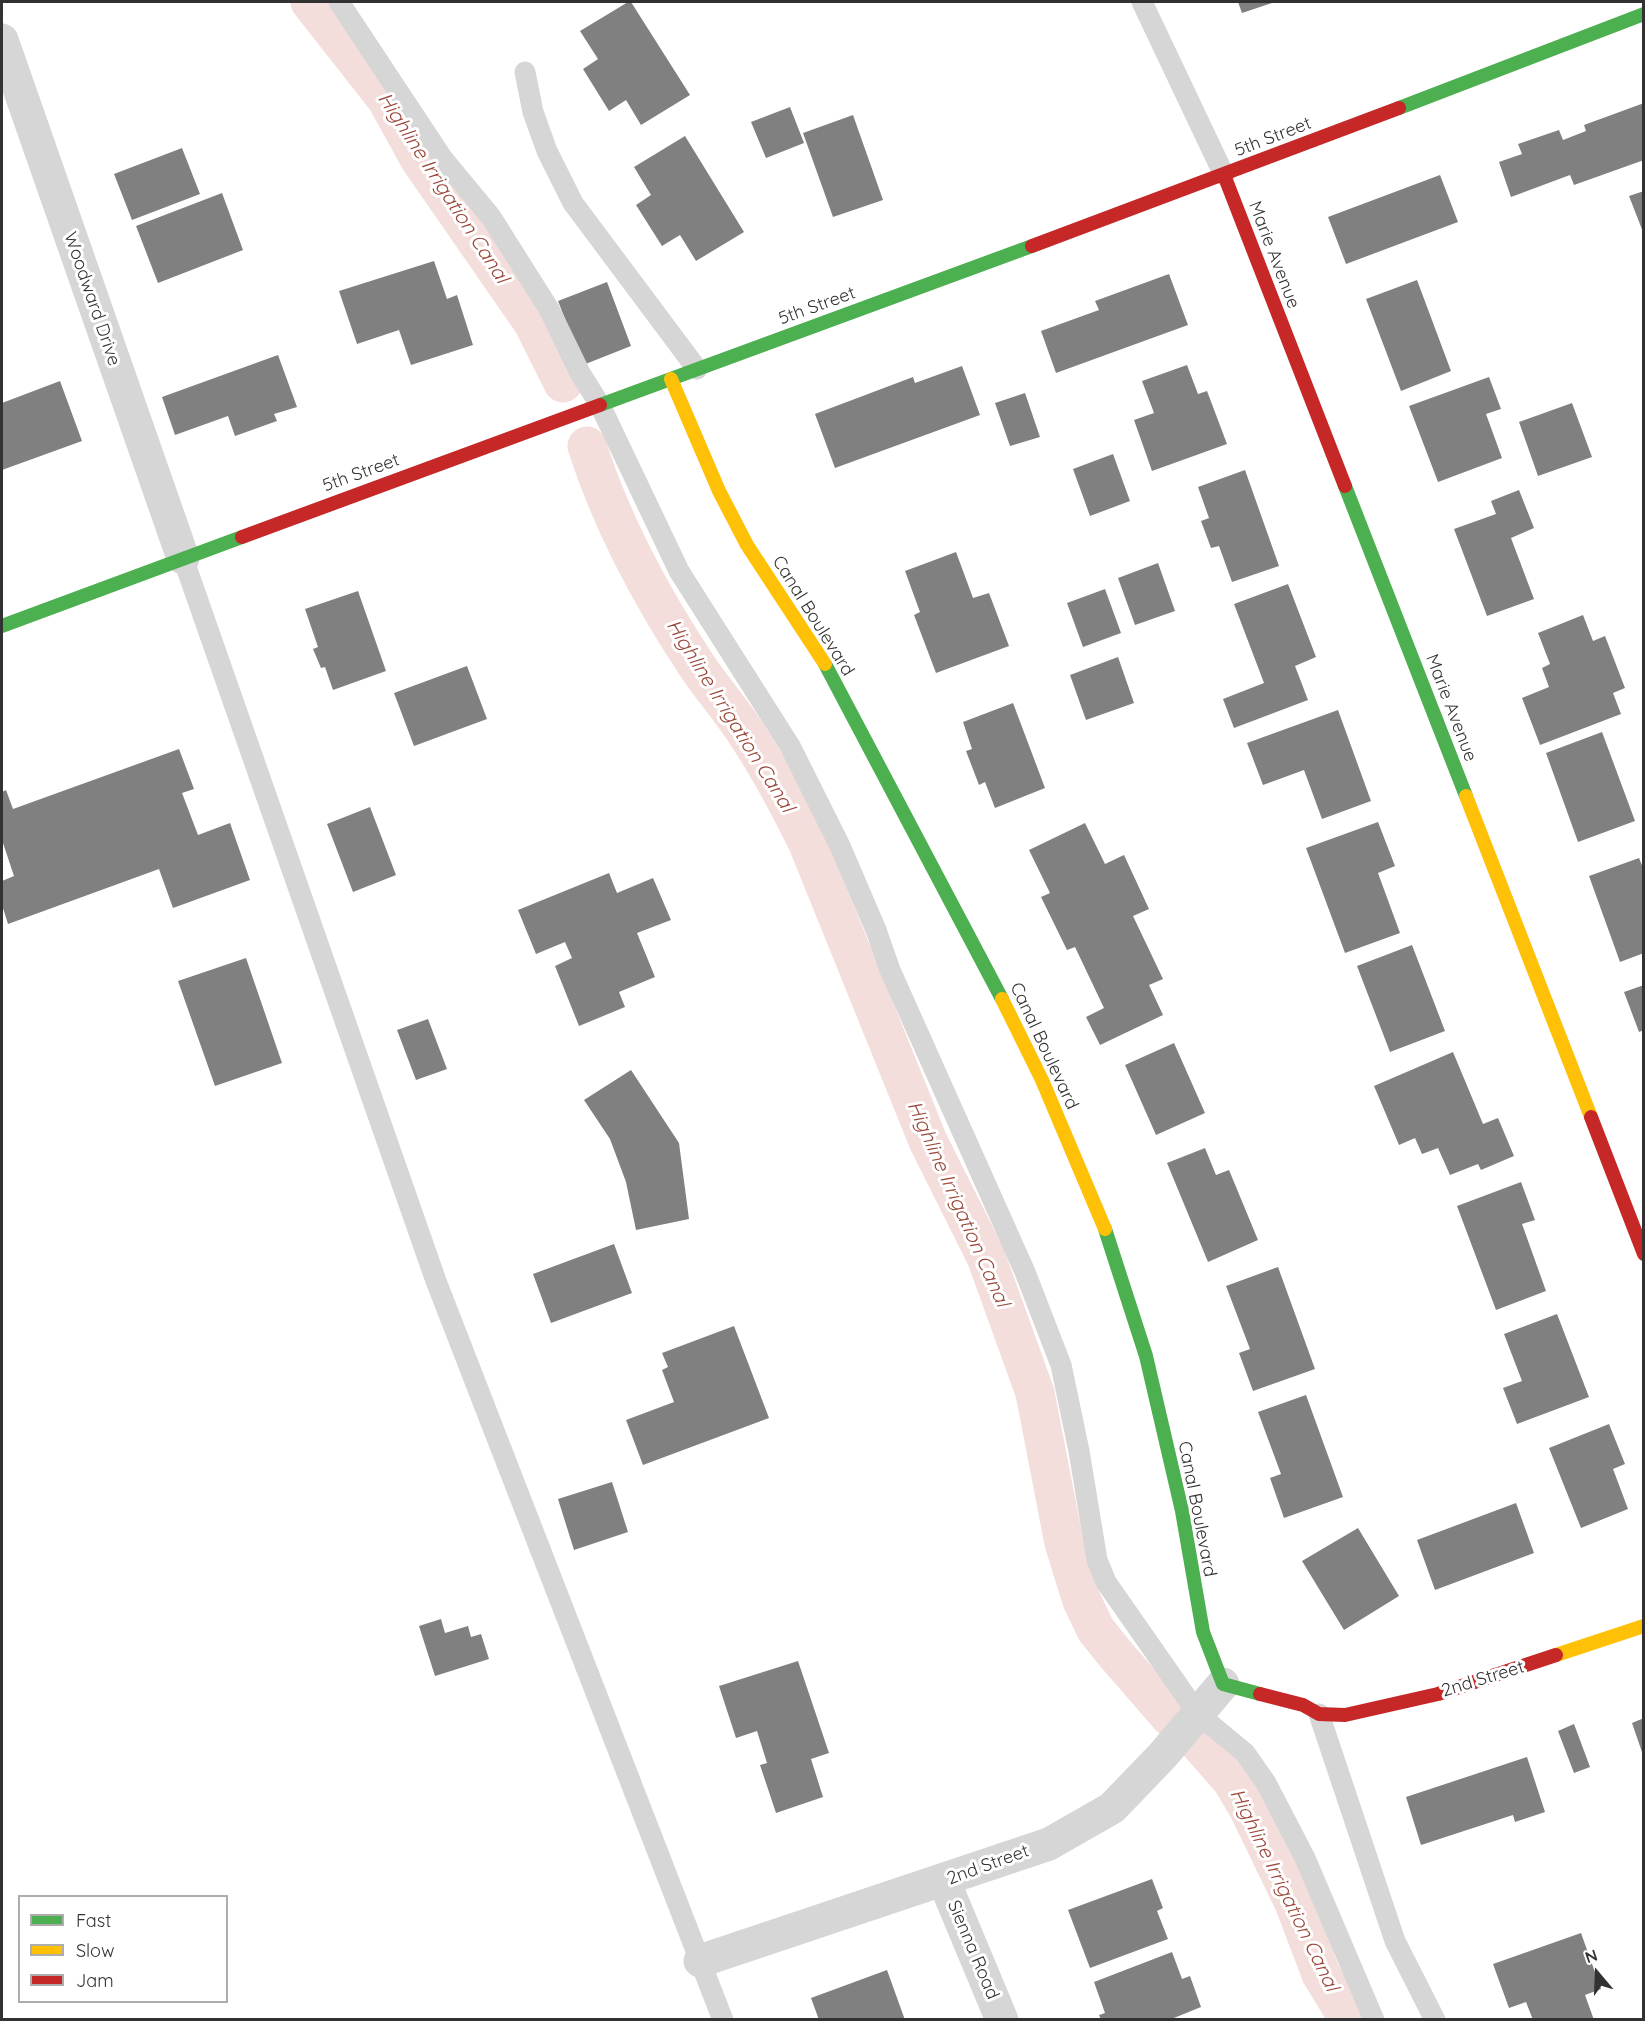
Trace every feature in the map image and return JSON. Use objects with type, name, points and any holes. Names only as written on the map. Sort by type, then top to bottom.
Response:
[{"type":"street","name":"5th Street","points":[[2,626],[1224,175],[1644,14]]},
{"type":"street","name":"Woodward Drive","points":[[2,40],[183,558]]},
{"type":"street","name":"Marie Avenue","points":[[1224,175],[1644,1254]]},
{"type":"street","name":"Canal Boulevard","points":[[671,379],[719,491],[747,545],[823,661],[995,984],[1042,1080],[1103,1223],[1146,1356],[1182,1511],[1203,1632],[1223,1684]]},
{"type":"street","name":"2nd Street","points":[[1319,1714],[1345,1715],[1438,1694],[1644,1626]]},
{"type":"street","points":[[1223,1684],[1303,1705],[1319,1714]]},
{"type":"street","name":"2nd Street","points":[[700,1961],[1049,1844],[1112,1808],[1163,1755],[1223,1684]]},
{"type":"street","name":"Sienna Road","points":[[944,1881],[1002,2019]]},
{"type":"lane","points":[[339,2],[443,159],[491,217],[549,309],[580,373],[600,405],[679,571],[790,746],[840,846],[876,930],[890,970],[1025,1272],[1061,1365],[1079,1451],[1097,1560],[1106,1582],[1197,1715],[1245,1753],[1283,1812],[1338,1930],[1374,2019]]},
{"type":"lane","points":[[1142,2],[1224,175]]},
{"type":"lane","points":[[525,72],[533,112],[547,151],[573,203],[697,369]]},
{"type":"lane","points":[[183,558],[436,1281],[723,2019]]},
{"type":"lane","points":[[1319,1714],[1395,1941],[1435,2019]]},
{"type":"building","points":[[631,2],[690,95],[641,125],[626,100],[609,111],[583,69],[598,59],[580,31]]},
{"type":"building","points":[[1238,2],[1275,2],[1242,13]]},
{"type":"building","points":[[1644,103],[1644,160],[1574,185],[1570,175],[1511,197],[1499,162],[1522,154],[1518,144],[1559,130],[1563,140],[1586,131],[1584,125]]},
{"type":"building","points":[[790,107],[804,143],[766,158],[751,122]]},
{"type":"building","points":[[853,115],[883,200],[833,217],[803,133]]},
{"type":"building","points":[[685,136],[744,232],[696,261],[680,235],[662,246],[636,205],[651,195],[634,167]]},
{"type":"building","points":[[182,148],[200,194],[132,220],[114,174]]},
{"type":"building","points":[[1440,175],[1458,222],[1346,264],[1328,217]]},
{"type":"building","points":[[1644,191],[1644,232],[1643,232],[1629,196]]},
{"type":"building","points":[[222,193],[243,250],[158,283],[136,226]]},
{"type":"building","points":[[434,261],[447,299],[457,295],[473,345],[411,365],[399,330],[357,344],[339,291]]},
{"type":"building","points":[[1169,274],[1188,325],[1056,373],[1041,331],[1099,310],[1095,301]]},
{"type":"building","points":[[1417,280],[1451,371],[1401,391],[1366,299]]},
{"type":"building","points":[[607,282],[631,346],[583,365],[558,301]]},
{"type":"building","points":[[278,355],[297,407],[274,414],[277,421],[235,436],[228,416],[175,435],[162,397]]},
{"type":"building","points":[[1187,365],[1198,394],[1207,391],[1227,444],[1152,471],[1134,420],[1154,413],[1142,381]]},
{"type":"building","points":[[962,366],[980,415],[835,468],[815,414],[913,377],[915,383]]},
{"type":"building","points":[[1489,377],[1501,409],[1486,414],[1502,458],[1438,482],[1409,406]]},
{"type":"building","points":[[60,381],[82,441],[2,470],[2,403]]},
{"type":"building","points":[[1025,393],[1040,437],[1010,446],[995,403]]},
{"type":"building","points":[[1572,403],[1592,457],[1538,476],[1519,422]]},
{"type":"building","points":[[1113,454],[1130,501],[1090,516],[1073,469]]},
{"type":"building","points":[[1245,470],[1279,566],[1232,582],[1219,546],[1211,548],[1201,521],[1209,518],[1198,487]]},
{"type":"building","points":[[1519,490],[1534,528],[1511,538],[1534,599],[1487,616],[1454,529],[1496,514],[1491,501]]},
{"type":"building","points":[[956,552],[973,598],[989,593],[1009,646],[936,673],[914,615],[920,612],[905,571]]},
{"type":"building","points":[[1158,563],[1175,611],[1135,625],[1118,578]]},
{"type":"building","points":[[1288,584],[1316,657],[1295,666],[1308,700],[1234,728],[1223,699],[1264,683],[1234,604]]},
{"type":"building","points":[[1105,589],[1121,633],[1083,647],[1067,603]]},
{"type":"building","points":[[358,591],[386,671],[333,690],[325,667],[321,668],[313,649],[318,647],[305,609]]},
{"type":"building","points":[[1583,615],[1593,641],[1605,636],[1625,688],[1613,693],[1621,714],[1540,745],[1522,698],[1549,687],[1542,668],[1550,664],[1538,633]]},
{"type":"building","points":[[1118,657],[1134,703],[1086,720],[1070,675]]},
{"type":"building","points":[[467,666],[487,719],[414,746],[394,693]]},
{"type":"building","points":[[1013,703],[1045,788],[995,808],[985,782],[979,785],[966,751],[972,749],[963,722]]},
{"type":"building","points":[[1338,710],[1371,801],[1322,819],[1304,770],[1263,785],[1247,743]]},
{"type":"building","points":[[1602,732],[1635,821],[1578,842],[1546,753]]},
{"type":"building","points":[[179,749],[194,789],[182,793],[198,835],[230,823],[250,880],[173,908],[159,869],[8,924],[2,905],[2,881],[14,876],[2,840],[2,792],[6,790],[13,809]]},
{"type":"building","points":[[370,807],[396,875],[353,892],[327,824]]},
{"type":"building","points":[[1378,822],[1395,866],[1378,873],[1400,933],[1345,953],[1306,848]]},
{"type":"building","points":[[1085,823],[1105,864],[1124,855],[1149,909],[1133,916],[1163,979],[1149,985],[1163,1015],[1100,1045],[1086,1017],[1104,1008],[1075,947],[1067,950],[1041,897],[1050,893],[1029,850]]},
{"type":"building","points":[[1639,858],[1644,870],[1644,953],[1620,962],[1589,876]]},
{"type":"building","points":[[609,873],[617,893],[653,878],[671,920],[637,933],[655,977],[619,992],[625,1007],[579,1026],[555,966],[572,958],[565,942],[536,954],[518,910]]},
{"type":"building","points":[[1412,945],[1445,1031],[1390,1052],[1357,966]]},
{"type":"building","points":[[246,958],[282,1063],[215,1086],[178,981]]},
{"type":"building","points":[[1644,985],[1644,1030],[1639,1032],[1624,992]]},
{"type":"building","points":[[428,1019],[447,1069],[416,1080],[397,1030]]},
{"type":"building","points":[[1174,1043],[1205,1113],[1156,1135],[1125,1065]]},
{"type":"building","points":[[1453,1052],[1483,1124],[1498,1118],[1514,1156],[1481,1170],[1478,1164],[1450,1175],[1438,1148],[1422,1154],[1415,1138],[1399,1145],[1374,1086]]},
{"type":"building","points":[[631,1070],[679,1143],[689,1219],[636,1230],[626,1182],[610,1139],[584,1100]]},
{"type":"building","points":[[1205,1148],[1216,1175],[1229,1170],[1258,1240],[1208,1262],[1167,1163]]},
{"type":"building","points":[[1521,1182],[1535,1220],[1522,1224],[1546,1291],[1496,1310],[1457,1206]]},
{"type":"building","points":[[614,1244],[632,1293],[551,1323],[533,1274]]},
{"type":"building","points":[[1278,1267],[1315,1369],[1253,1391],[1239,1353],[1250,1349],[1226,1286]]},
{"type":"building","points":[[1557,1314],[1589,1397],[1517,1424],[1503,1388],[1522,1381],[1504,1334]]},
{"type":"building","points":[[734,1326],[769,1418],[643,1465],[626,1420],[674,1402],[662,1370],[668,1367],[662,1353]]},
{"type":"building","points":[[1306,1395],[1343,1497],[1284,1518],[1270,1478],[1281,1474],[1258,1412]]},
{"type":"building","points":[[1609,1424],[1625,1464],[1613,1469],[1628,1509],[1581,1528],[1549,1448]]},
{"type":"building","points":[[612,1482],[628,1532],[574,1550],[558,1499]]},
{"type":"building","points":[[1516,1503],[1534,1553],[1435,1590],[1417,1540]]},
{"type":"building","points":[[1358,1528],[1399,1596],[1344,1630],[1302,1561]]},
{"type":"building","points":[[441,1619],[445,1633],[468,1626],[471,1637],[481,1634],[489,1659],[435,1676],[419,1626]]},
{"type":"building","points":[[798,1661],[829,1753],[811,1759],[823,1797],[776,1813],[760,1765],[767,1763],[757,1731],[736,1738],[719,1686]]},
{"type":"building","points":[[1644,1718],[1644,1755],[1643,1755],[1632,1723]]},
{"type":"building","points":[[1574,1724],[1590,1767],[1574,1773],[1558,1731]]},
{"type":"building","points":[[1527,1757],[1545,1812],[1515,1822],[1513,1815],[1421,1845],[1406,1797]]},
{"type":"building","points":[[1152,1879],[1163,1908],[1157,1911],[1168,1939],[1090,1968],[1068,1910]]},
{"type":"building","points":[[1581,1933],[1601,1989],[1585,1995],[1594,2020],[1533,2020],[1526,2002],[1509,2008],[1493,1964]]},
{"type":"building","points":[[1172,1952],[1182,1979],[1190,1976],[1201,2007],[1169,2020],[1101,2020],[1099,2015],[1105,2013],[1094,1982]]},
{"type":"building","points":[[887,1970],[905,2020],[819,2020],[811,1998]]},
{"type":"waterway","name":"Highline Irrigation Canal","points":[[310,2],[387,100],[420,160],[533,323],[563,383]]},
{"type":"waterway","name":"Highline Irrigation Canal","points":[[587,446],[608,504],[634,560],[664,614],[697,666],[756,749],[780,789],[808,844],[928,1141],[986,1257],[1035,1393],[1064,1543],[1082,1601],[1096,1630],[1170,1717],[1197,1741],[1232,1781],[1248,1808],[1294,1903],[1321,1974],[1349,2020]]},
{"type":"traffic: fast","points":[[1399,108],[1644,14]]},
{"type":"traffic: fast","points":[[600,405],[1032,246]]},
{"type":"traffic: fast","points":[[1345,486],[1466,796]]},
{"type":"traffic: fast","points":[[2,626],[242,537]]},
{"type":"traffic: fast","points":[[825,664],[1002,999]]},
{"type":"traffic: fast","points":[[1105,1229],[1146,1356],[1182,1511],[1203,1632],[1223,1684],[1260,1694]]},
{"type":"traffic: slow","points":[[671,379],[719,491],[747,545],[825,664]]},
{"type":"traffic: slow","points":[[1466,796],[1591,1117]]},
{"type":"traffic: slow","points":[[1002,999],[1042,1080],[1105,1229]]},
{"type":"traffic: slow","points":[[1556,1655],[1644,1626]]},
{"type":"traffic: jam","points":[[1032,246],[1399,108]]},
{"type":"traffic: jam","points":[[1224,175],[1345,486]]},
{"type":"traffic: jam","points":[[242,537],[600,405]]},
{"type":"traffic: jam","points":[[1591,1117],[1644,1254]]},
{"type":"traffic: jam","points":[[1260,1694],[1303,1705],[1319,1714],[1345,1715],[1438,1694],[1556,1655]]}]
